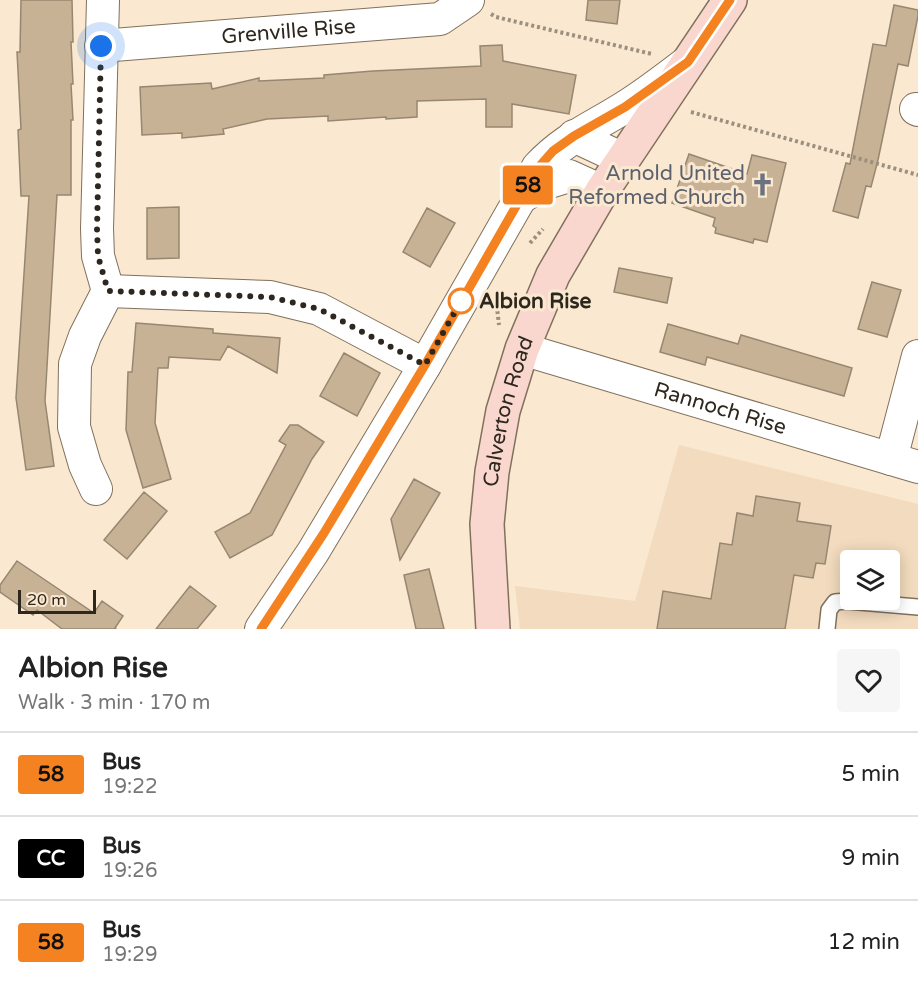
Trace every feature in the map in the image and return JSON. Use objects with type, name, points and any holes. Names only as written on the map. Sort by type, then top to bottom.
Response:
[{"type":"street","points":[[96,489],[85,465],[74,427],[75,364],[85,336],[108,291],[98,256],[97,229],[103,0]]},
{"type":"street","name":"Calverton Road","points":[[493,629],[487,524],[492,472],[502,411],[522,349],[553,275],[602,190],[730,0]]},
{"type":"street","name":"Grenville Rise","points":[[101,46],[440,19],[478,6]]},
{"type":"street","points":[[261,629],[313,552],[425,365],[538,168],[553,151],[574,136],[625,107],[688,62]]},
{"type":"street","points":[[574,136],[623,159]]},
{"type":"street","points":[[519,199],[543,184],[569,176],[602,190]]},
{"type":"street","points":[[108,291],[270,297],[319,309],[425,365]]},
{"type":"street","name":"Rannoch Rise","points":[[522,349],[904,463]]},
{"type":"street","points":[[904,463],[918,356]]},
{"type":"lane","points":[[826,629],[829,610],[835,602],[918,607]]},
{"type":"path","points":[[478,6],[496,17],[688,62]]},
{"type":"path","points":[[661,104],[918,176]]},
{"type":"path","points":[[495,292],[499,326]]},
{"type":"shaded area","points":[[679,445],[918,504],[918,629],[520,629],[515,586],[635,601]]},
{"type":"building","points":[[21,0],[72,0],[73,42],[71,42],[73,120],[71,120],[71,195],[57,195],[45,401],[54,466],[26,470],[16,398],[29,196],[21,196],[18,130],[21,129],[17,52],[20,52]]},
{"type":"building","points":[[588,0],[620,0],[617,24],[586,20]]},
{"type":"building","points":[[894,5],[918,10],[918,16],[908,66],[898,64],[871,187],[866,186],[858,218],[833,211],[846,163],[850,164],[873,44],[886,46]]},
{"type":"building","points":[[502,45],[503,61],[576,75],[569,114],[512,104],[512,127],[486,127],[486,99],[417,101],[417,117],[328,121],[328,116],[267,119],[223,129],[224,134],[182,138],[182,133],[142,135],[140,87],[211,83],[212,89],[259,78],[259,81],[324,78],[324,75],[373,71],[481,66],[480,46]]},
{"type":"building","points":[[689,154],[747,174],[752,155],[786,163],[767,242],[754,239],[753,243],[715,233],[716,228],[713,226],[715,218],[672,203]]},
{"type":"building","points":[[179,207],[179,258],[147,259],[147,208]]},
{"type":"building","points":[[427,208],[455,223],[430,267],[403,252]]},
{"type":"building","points":[[619,268],[672,278],[667,303],[614,292]]},
{"type":"building","points":[[872,282],[901,290],[887,337],[858,329]]},
{"type":"building","points":[[136,323],[213,329],[213,333],[280,338],[277,373],[228,346],[220,360],[169,357],[168,368],[158,368],[155,423],[171,479],[143,488],[126,430],[128,372],[132,372]]},
{"type":"building","points":[[668,324],[738,344],[741,335],[852,368],[844,396],[707,357],[705,365],[660,352]]},
{"type":"building","points":[[344,353],[380,373],[357,416],[320,396]]},
{"type":"building","points":[[290,425],[298,425],[324,442],[312,459],[272,535],[230,558],[215,532],[250,513],[286,445],[279,441]]},
{"type":"building","points":[[414,479],[440,493],[400,560],[391,519]]},
{"type":"building","points":[[144,492],[167,511],[127,559],[104,540]]},
{"type":"building","points":[[756,496],[800,503],[797,521],[831,526],[825,564],[816,563],[813,578],[794,575],[785,629],[657,629],[663,591],[711,599],[720,543],[732,545],[737,513],[753,516]]},
{"type":"building","points":[[17,561],[94,613],[102,601],[123,616],[116,629],[62,629],[37,610],[33,615],[0,592],[0,585]]},
{"type":"building","points":[[429,569],[444,629],[416,629],[404,575]]},
{"type":"building","points":[[190,586],[216,606],[197,629],[156,629]]},
{"type":"bus line","name":"58","points":[[261,629],[313,552],[425,365],[538,168],[553,151],[574,136],[625,107],[688,62],[730,0]]},
{"type":"place","name":"Arnold United Reformed Church","points":[[763,185]]},
{"type":"place","name":"Albion Rise","points":[[461,301]]},
{"type":"route","points":[[101,46],[97,229],[98,256],[108,291],[270,297],[319,309],[425,365],[461,301]]}]
